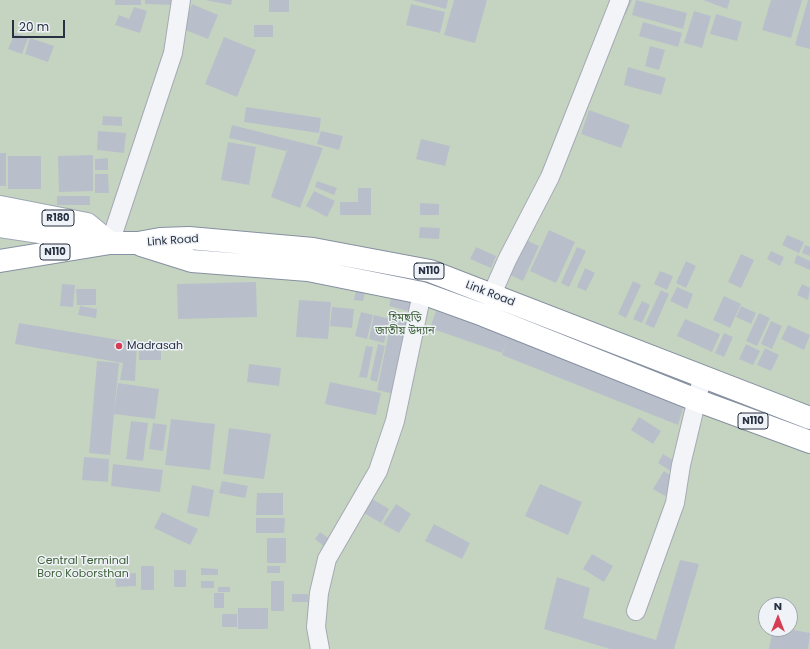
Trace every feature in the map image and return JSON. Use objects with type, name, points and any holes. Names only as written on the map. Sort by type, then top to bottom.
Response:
[{"type":"main road","name":"R180","points":[[0,207],[87,224],[110,243]]},
{"type":"main road","name":"R180","points":[[0,226],[110,243]]},
{"type":"main road","name":"Link Road","points":[[138,243],[160,239],[189,238],[312,249],[430,271],[492,294],[702,378],[810,418]]},
{"type":"main road","name":"N110","points":[[0,262],[110,243],[138,243]]},
{"type":"main road","name":"Link Road","points":[[138,243],[192,261],[308,270],[422,293],[483,315],[696,400],[810,442]]},
{"type":"street","points":[[110,243],[173,52],[181,0]]},
{"type":"street","points":[[492,294],[507,260],[550,177],[620,0]]},
{"type":"street","points":[[320,649],[316,627],[319,593],[327,560],[378,471],[395,421],[422,293]]},
{"type":"street","points":[[636,610],[675,503],[681,465],[702,378]]},
{"type":"green space","name":"হিমছড়ি জাতীয় উদ্যান","points":[[0,0],[810,0],[810,649],[0,649]]},
{"type":"building","points":[[115,0],[141,0],[141,5],[115,5]]},
{"type":"building","points":[[145,0],[176,0],[176,5],[145,4]]},
{"type":"building","points":[[205,0],[232,0],[231,5]]},
{"type":"building","points":[[269,0],[289,0],[289,12],[269,12]]},
{"type":"building","points":[[412,0],[448,0],[446,9]]},
{"type":"building","points":[[454,0],[487,0],[475,43],[444,35]]},
{"type":"building","points":[[625,0],[632,0],[626,14],[620,11]]},
{"type":"building","points":[[636,0],[687,13],[683,29],[632,15]]},
{"type":"building","points":[[703,0],[730,0],[727,9]]},
{"type":"building","points":[[771,0],[802,0],[791,38],[762,30]]},
{"type":"building","points":[[808,0],[810,0],[810,49],[795,45]]},
{"type":"building","points":[[192,4],[218,15],[208,39],[183,29]]},
{"type":"building","points":[[411,4],[445,12],[440,33],[406,25]]},
{"type":"building","points":[[134,7],[147,11],[140,33],[115,25],[119,15],[129,19]]},
{"type":"building","points":[[694,11],[711,16],[702,48],[684,43]]},
{"type":"building","points":[[716,14],[742,22],[737,41],[710,34]]},
{"type":"building","points":[[643,22],[682,33],[678,47],[639,36]]},
{"type":"building","points":[[254,25],[273,25],[273,37],[254,37]]},
{"type":"building","points":[[15,33],[28,38],[22,54],[8,49]]},
{"type":"building","points":[[224,37],[256,50],[237,97],[205,84]]},
{"type":"building","points":[[30,38],[54,46],[48,62],[25,54]]},
{"type":"building","points":[[650,46],[665,50],[659,70],[645,66]]},
{"type":"building","points":[[628,67],[666,78],[661,95],[624,85]]},
{"type":"building","points":[[246,107],[321,118],[319,133],[244,122]]},
{"type":"building","points":[[589,110],[630,125],[621,148],[581,134]]},
{"type":"building","points":[[103,116],[122,117],[122,126],[102,125]]},
{"type":"building","points":[[232,125],[323,148],[300,208],[271,197],[288,147],[286,151],[229,138]]},
{"type":"building","points":[[98,131],[126,133],[124,153],[97,150]]},
{"type":"building","points":[[321,131],[343,136],[339,150],[317,144]]},
{"type":"building","points":[[421,139],[450,146],[445,166],[416,159]]},
{"type":"building","points":[[228,142],[256,147],[249,185],[221,180]]},
{"type":"building","points":[[0,153],[6,153],[6,186],[0,186]]},
{"type":"building","points":[[93,155],[93,191],[59,192],[58,156]]},
{"type":"building","points":[[8,156],[41,156],[41,189],[8,189]]},
{"type":"building","points":[[108,158],[108,170],[95,170],[95,159]]},
{"type":"building","points":[[95,174],[108,174],[109,193],[95,193]]},
{"type":"building","points":[[317,181],[337,188],[334,195],[315,187]]},
{"type":"building","points":[[358,188],[371,188],[371,215],[340,215],[340,202],[358,202]]},
{"type":"building","points":[[314,191],[335,201],[327,217],[306,206]]},
{"type":"building","points":[[57,196],[90,196],[90,205],[57,205]]},
{"type":"building","points":[[420,203],[439,204],[439,215],[420,215]]},
{"type":"building","points":[[420,227],[440,228],[439,239],[419,238]]},
{"type":"building","points":[[549,230],[575,242],[556,283],[530,271]]},
{"type":"building","points":[[787,235],[804,242],[799,253],[782,245]]},
{"type":"building","points":[[522,238],[539,246],[523,281],[506,273]]},
{"type":"building","points":[[805,245],[810,247],[810,256],[802,253]]},
{"type":"building","points":[[476,247],[496,256],[491,268],[470,259]]},
{"type":"building","points":[[577,247],[586,251],[569,287],[561,283]]},
{"type":"building","points":[[771,251],[784,257],[780,266],[767,259]]},
{"type":"building","points":[[741,254],[754,260],[741,288],[728,282]]},
{"type":"building","points":[[797,255],[810,261],[810,270],[794,263]]},
{"type":"building","points":[[686,261],[696,266],[686,288],[676,283]]},
{"type":"building","points":[[585,268],[595,273],[586,291],[577,287]]},
{"type":"building","points":[[660,271],[673,276],[667,290],[654,284]]},
{"type":"building","points":[[358,281],[367,283],[363,301],[354,300]]},
{"type":"building","points":[[633,281],[641,285],[626,318],[618,314]]},
{"type":"building","points":[[256,282],[257,317],[178,319],[177,284]]},
{"type":"building","points":[[62,284],[75,285],[73,307],[60,306]]},
{"type":"building","points":[[802,284],[810,288],[808,300],[797,295]]},
{"type":"building","points":[[677,287],[693,294],[687,309],[670,301]]},
{"type":"building","points":[[76,289],[96,289],[96,305],[77,305]]},
{"type":"building","points":[[661,290],[669,294],[654,328],[645,324]]},
{"type":"building","points":[[393,293],[414,299],[411,312],[389,306]]},
{"type":"building","points":[[724,296],[741,304],[730,328],[713,320]]},
{"type":"building","points":[[299,300],[331,302],[328,339],[296,337]]},
{"type":"building","points":[[642,301],[650,305],[642,323],[633,319]]},
{"type":"building","points":[[80,306],[97,309],[96,318],[78,315]]},
{"type":"building","points":[[741,306],[756,313],[751,324],[736,317]]},
{"type":"building","points":[[332,307],[354,309],[352,328],[330,326]]},
{"type":"building","points":[[436,311],[509,335],[588,365],[586,370],[588,366],[684,405],[678,425],[502,355],[506,342],[502,353],[430,328]]},
{"type":"building","points":[[361,312],[373,315],[367,339],[355,336]]},
{"type":"building","points":[[393,313],[415,318],[399,395],[377,390]]},
{"type":"building","points":[[759,313],[770,318],[757,346],[746,341]]},
{"type":"building","points":[[374,315],[390,319],[384,343],[369,339]]},
{"type":"building","points":[[685,319],[720,334],[712,352],[677,336]]},
{"type":"building","points":[[771,321],[782,326],[772,349],[761,344]]},
{"type":"building","points":[[19,323],[137,343],[135,381],[120,380],[123,363],[15,344]]},
{"type":"building","points":[[788,325],[810,335],[804,350],[781,339]]},
{"type":"building","points":[[724,333],[733,337],[724,357],[715,353]]},
{"type":"building","points":[[378,344],[385,346],[377,382],[370,380]]},
{"type":"building","points":[[746,344],[760,351],[753,365],[739,359]]},
{"type":"building","points":[[366,346],[373,347],[367,378],[359,377]]},
{"type":"building","points":[[161,347],[161,360],[139,360],[139,348]]},
{"type":"building","points":[[765,348],[779,355],[771,371],[757,365]]},
{"type":"building","points":[[97,361],[119,363],[110,455],[89,453]]},
{"type":"building","points":[[249,364],[281,368],[279,386],[247,382]]},
{"type":"building","points":[[330,382],[381,393],[376,415],[325,404]]},
{"type":"building","points":[[118,383],[159,389],[155,419],[114,414]]},
{"type":"building","points":[[639,417],[661,431],[653,444],[631,430]]},
{"type":"building","points":[[171,419],[215,424],[210,470],[165,465]]},
{"type":"building","points":[[131,421],[148,423],[143,461],[126,459]]},
{"type":"building","points":[[153,423],[167,425],[163,451],[149,449]]},
{"type":"building","points":[[229,428],[271,434],[264,479],[223,474]]},
{"type":"building","points":[[663,454],[678,463],[672,472],[658,463]]},
{"type":"building","points":[[84,457],[109,459],[108,482],[82,480]]},
{"type":"building","points":[[113,464],[163,470],[160,492],[111,486]]},
{"type":"building","points":[[664,471],[676,479],[665,496],[653,489]]},
{"type":"building","points":[[222,481],[248,486],[245,498],[219,493]]},
{"type":"building","points":[[540,484],[582,502],[568,535],[525,516]]},
{"type":"building","points":[[192,485],[214,490],[209,517],[187,513]]},
{"type":"building","points":[[257,493],[283,493],[283,515],[256,515]]},
{"type":"building","points":[[372,499],[389,509],[381,523],[364,513]]},
{"type":"building","points":[[396,504],[411,514],[399,533],[383,524]]},
{"type":"building","points":[[162,512],[198,529],[190,545],[154,528]]},
{"type":"building","points":[[256,518],[285,518],[284,533],[256,533]]},
{"type":"building","points":[[434,524],[470,543],[462,559],[425,541]]},
{"type":"building","points":[[320,532],[331,540],[326,548],[315,539]]},
{"type":"building","points":[[267,538],[286,538],[286,563],[267,563]]},
{"type":"building","points":[[592,554],[613,566],[604,582],[583,569]]},
{"type":"building","points":[[680,560],[699,564],[674,649],[610,649],[544,629],[557,577],[590,588],[583,618],[656,640]]},
{"type":"building","points":[[141,566],[154,566],[154,590],[141,590]]},
{"type":"building","points":[[267,566],[280,566],[280,573],[267,573]]},
{"type":"building","points":[[201,568],[218,569],[218,575],[201,575]]},
{"type":"building","points":[[174,570],[186,570],[186,587],[174,587]]},
{"type":"building","points":[[136,573],[136,586],[116,587],[115,574]]},
{"type":"building","points":[[201,581],[214,581],[214,588],[201,588]]},
{"type":"building","points":[[271,581],[284,581],[284,611],[271,611]]},
{"type":"building","points":[[218,587],[230,587],[230,592],[218,592]]},
{"type":"building","points":[[214,593],[224,593],[224,608],[214,608]]},
{"type":"building","points":[[292,594],[308,594],[308,602],[292,602]]},
{"type":"building","points":[[238,608],[268,608],[268,629],[238,629]]},
{"type":"building","points":[[222,614],[237,614],[237,627],[222,627]]},
{"type":"building","points":[[798,631],[810,633],[808,649],[769,649],[771,637],[798,637]]},
{"type":"place","name":"Madrasah","points":[[119,346]]},
{"type":"park label","name":"Central Terminal Boro Koborsthan","points":[[83,567]]}]
